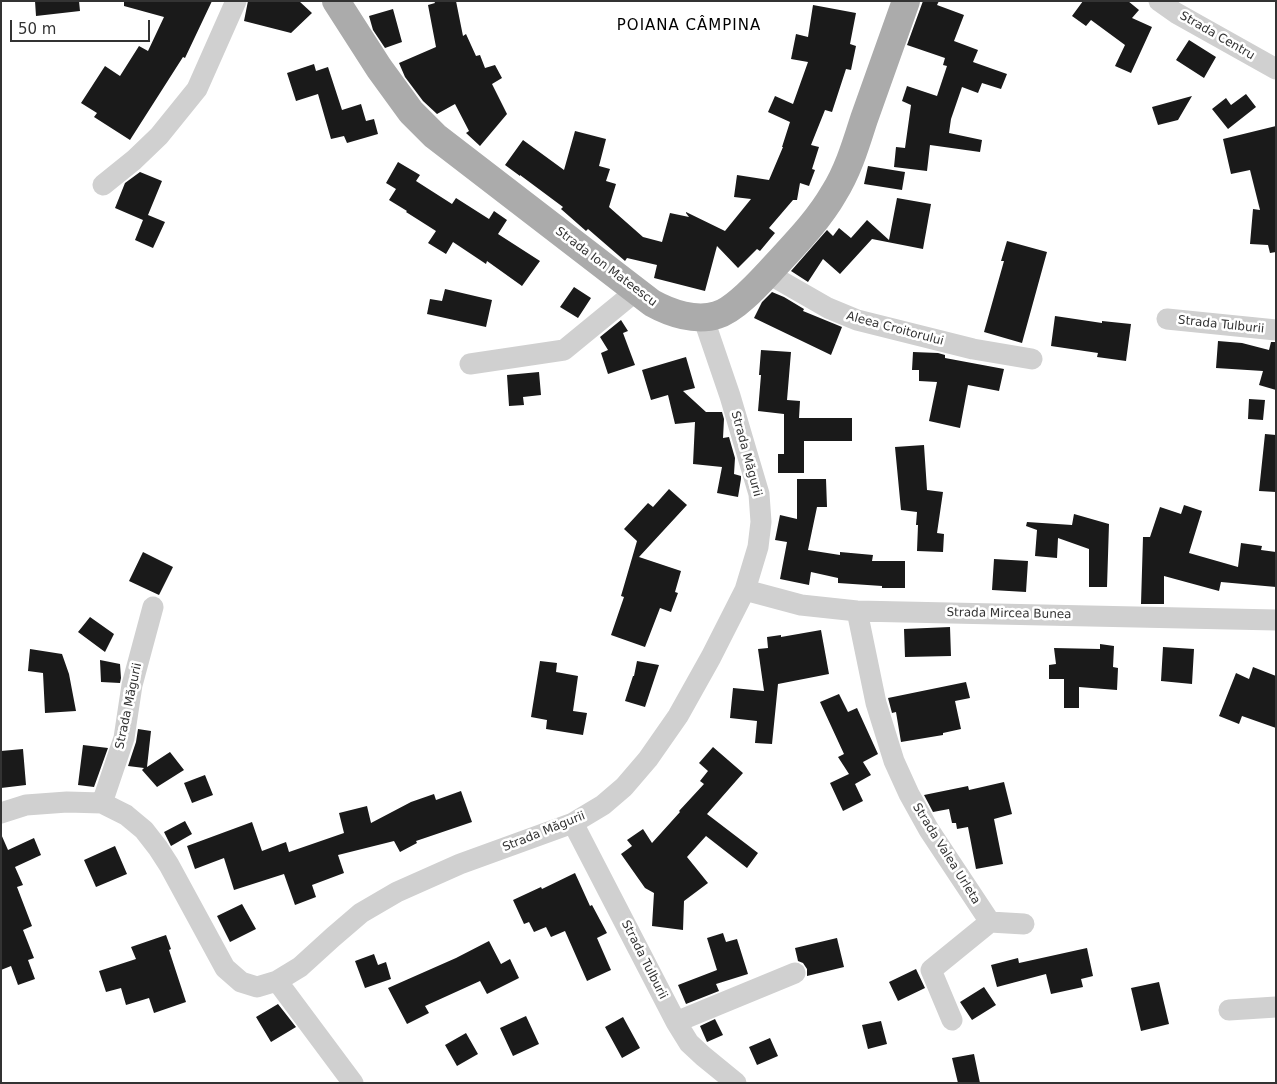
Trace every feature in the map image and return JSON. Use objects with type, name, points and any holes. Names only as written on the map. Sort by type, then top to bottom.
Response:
[{"type":"main road","name":"Strada Ion Mateescu","points":[[336,1],[379,68],[411,112],[435,136],[652,303],[681,316],[703,317],[717,316],[731,308],[768,273],[810,227],[835,192],[845,172],[906,1]]},
{"type":"street","points":[[103,185],[134,160],[159,136],[197,89],[236,1]]},
{"type":"street","name":"Strada Centru","points":[[1159,1],[1176,13],[1276,70]]},
{"type":"street","name":"Aleea Croitorului","points":[[768,273],[828,308],[857,320],[973,349],[1032,359]]},
{"type":"street","points":[[470,364],[564,350],[636,291]]},
{"type":"street","name":"Strada Măgurii","points":[[1,812],[26,805],[67,802],[102,803],[126,814],[144,830],[169,865],[225,968],[241,982],[257,987],[278,981],[300,967],[361,913],[397,892],[460,864],[573,823],[603,805],[624,787],[648,759],[678,716],[745,590],[758,547],[761,522],[759,494],[730,396],[703,317]]},
{"type":"street","name":"Strada Tulburii","points":[[1167,319],[1276,330]]},
{"type":"street","name":"Strada Mircea Bunea","points":[[745,590],[801,605],[858,611],[1276,620]]},
{"type":"street","name":"Strada Măgurii","points":[[102,803],[124,738],[132,685],[153,607]]},
{"type":"street","name":"Strada Valea Urleta","points":[[858,611],[876,703],[894,761],[909,794],[929,830],[990,922]]},
{"type":"street","name":"Strada Tulburii","points":[[573,823],[676,1022],[689,1043],[736,1083]]},
{"type":"street","points":[[952,1020],[931,970],[990,922],[1024,924]]},
{"type":"street","points":[[676,1022],[795,972]]},
{"type":"street","points":[[278,981],[354,1083]]},
{"type":"street","points":[[1229,1010],[1276,1007]]},
{"type":"building","points":[[35,1],[79,1],[80,11],[36,16]]},
{"type":"building","points":[[124,1],[212,1],[185,58],[183,57],[130,140],[94,117],[97,113],[81,103],[105,66],[120,76],[139,46],[148,51],[164,17],[124,6]]},
{"type":"building","points":[[248,1],[299,1],[312,13],[291,33],[244,21]]},
{"type":"building","points":[[434,1],[456,1],[463,36],[466,34],[476,56],[480,55],[485,68],[495,65],[502,78],[492,84],[507,114],[480,146],[466,133],[469,131],[455,104],[437,114],[423,101],[405,77],[399,63],[436,47],[428,5],[435,3]]},
{"type":"building","points":[[923,1],[939,1],[937,5],[964,15],[954,41],[978,50],[973,62],[1007,74],[1001,89],[982,83],[978,93],[962,87],[951,119],[949,133],[982,140],[980,152],[930,145],[927,171],[894,167],[896,147],[905,148],[911,105],[902,101],[907,86],[937,96],[947,66],[943,65],[945,58],[907,45]]},
{"type":"building","points":[[1083,1],[1128,1],[1139,10],[1132,18],[1152,27],[1131,73],[1115,66],[1125,45],[1091,20],[1086,26],[1072,16]]},
{"type":"building","points":[[813,5],[856,13],[850,44],[856,46],[851,70],[846,69],[832,112],[825,110],[811,145],[819,147],[812,169],[815,170],[809,186],[800,183],[797,200],[793,200],[769,228],[775,233],[760,251],[757,249],[738,268],[717,246],[705,291],[654,278],[657,265],[627,258],[625,261],[588,229],[586,231],[561,209],[563,207],[505,165],[523,140],[564,170],[575,131],[606,139],[599,166],[610,169],[606,181],[616,184],[609,207],[643,237],[662,242],[670,213],[689,217],[686,212],[725,231],[751,199],[734,197],[737,175],[769,180],[783,147],[790,122],[768,112],[775,96],[793,104],[808,62],[791,59],[796,34],[808,37]]},
{"type":"building","points":[[393,9],[402,42],[385,48],[373,30],[369,16]]},
{"type":"building","points":[[1189,40],[1216,57],[1204,78],[1176,60]]},
{"type":"building","points":[[314,64],[316,71],[328,67],[342,110],[361,104],[366,121],[374,119],[378,134],[347,143],[344,136],[331,139],[318,94],[296,101],[287,73]]},
{"type":"building","points":[[1246,94],[1256,107],[1228,129],[1212,109],[1226,98],[1231,105]]},
{"type":"building","points":[[1192,96],[1178,120],[1158,125],[1152,107]]},
{"type":"building","points":[[1276,126],[1276,252],[1270,253],[1268,245],[1250,244],[1253,209],[1260,210],[1250,170],[1231,174],[1223,139]]},
{"type":"building","points":[[398,162],[420,175],[416,181],[452,204],[456,198],[489,219],[494,211],[507,220],[498,234],[540,261],[522,286],[487,261],[486,264],[453,242],[446,254],[428,243],[436,231],[389,200],[396,189],[386,183]]},
{"type":"building","points":[[868,166],[905,172],[902,190],[864,184]]},
{"type":"building","points":[[140,172],[162,181],[148,215],[165,222],[153,248],[135,240],[143,220],[115,208],[125,183]]},
{"type":"building","points":[[897,198],[931,204],[923,249],[872,239],[840,274],[823,259],[808,282],[791,271],[827,230],[833,236],[839,228],[851,238],[867,220],[889,240]]},
{"type":"building","points":[[1007,241],[1047,252],[1022,343],[984,332],[1004,261],[1001,261]]},
{"type":"building","points":[[574,287],[591,298],[578,318],[560,307]]},
{"type":"building","points":[[445,289],[492,300],[486,327],[427,314],[430,299],[442,301]]},
{"type":"building","points":[[772,292],[804,309],[803,311],[842,327],[831,355],[754,318],[762,302]]},
{"type":"building","points":[[1055,316],[1102,323],[1102,321],[1131,324],[1126,361],[1097,357],[1098,353],[1051,346]]},
{"type":"building","points":[[621,320],[628,331],[623,333],[635,365],[608,374],[601,353],[608,350],[600,337]]},
{"type":"building","points":[[1218,341],[1242,343],[1269,350],[1271,342],[1276,342],[1276,390],[1259,385],[1263,371],[1216,368]]},
{"type":"building","points":[[761,350],[791,352],[787,400],[800,401],[799,418],[852,418],[852,441],[804,441],[804,473],[778,473],[778,454],[784,454],[784,414],[758,411]]},
{"type":"building","points":[[913,352],[938,353],[945,355],[945,358],[1004,369],[999,391],[968,385],[960,428],[929,421],[937,382],[919,381],[919,370],[912,370]]},
{"type":"building","points":[[686,357],[695,388],[683,391],[706,412],[722,412],[724,419],[723,438],[729,437],[735,458],[734,474],[741,476],[738,497],[717,493],[722,467],[693,464],[695,422],[675,424],[668,395],[651,400],[642,370]]},
{"type":"building","points":[[539,372],[541,395],[523,397],[524,405],[509,406],[507,375]]},
{"type":"building","points":[[1249,399],[1265,400],[1263,420],[1248,419]]},
{"type":"building","points":[[1265,434],[1276,435],[1276,492],[1259,491]]},
{"type":"building","points":[[924,445],[927,490],[943,492],[937,533],[944,534],[943,552],[917,551],[917,512],[901,510],[895,447]]},
{"type":"building","points":[[797,479],[826,479],[827,507],[817,507],[808,550],[840,555],[840,552],[873,555],[872,561],[905,561],[905,588],[882,588],[882,586],[838,583],[838,578],[811,572],[809,585],[780,579],[787,542],[775,540],[780,515],[797,519]]},
{"type":"building","points":[[669,489],[687,505],[639,557],[681,571],[675,592],[678,593],[671,612],[660,608],[645,647],[611,635],[624,597],[621,596],[637,541],[624,529],[648,503],[653,507]]},
{"type":"building","points":[[1184,505],[1202,511],[1189,553],[1238,567],[1241,543],[1262,546],[1261,550],[1276,552],[1276,587],[1221,582],[1219,591],[1164,576],[1164,604],[1141,604],[1143,537],[1150,537],[1160,507],[1181,514]]},
{"type":"building","points":[[1074,514],[1109,524],[1107,587],[1089,587],[1089,549],[1058,538],[1057,558],[1035,556],[1037,530],[1026,526],[1027,522],[1072,525]]},
{"type":"building","points":[[143,552],[173,567],[159,595],[129,581]]},
{"type":"building","points":[[994,559],[1028,561],[1026,592],[992,590]]},
{"type":"building","points":[[90,617],[114,634],[105,652],[78,632]]},
{"type":"building","points":[[950,627],[951,656],[905,657],[904,629]]},
{"type":"building","points":[[821,630],[829,674],[778,684],[772,744],[755,743],[757,721],[730,718],[733,688],[764,691],[758,649],[768,648],[767,637],[781,635],[781,637]]},
{"type":"building","points":[[1100,644],[1114,646],[1113,667],[1118,668],[1117,690],[1079,687],[1079,708],[1064,708],[1064,679],[1049,679],[1049,665],[1056,664],[1054,648],[1100,649]]},
{"type":"building","points":[[1163,647],[1194,649],[1192,684],[1161,681]]},
{"type":"building","points":[[30,649],[62,654],[69,674],[76,711],[45,713],[43,673],[28,671]]},
{"type":"building","points":[[100,660],[120,664],[120,683],[101,682]]},
{"type":"building","points":[[540,661],[557,663],[556,672],[578,676],[573,711],[587,713],[583,735],[546,729],[547,720],[531,717]]},
{"type":"building","points":[[637,661],[659,665],[645,707],[625,701]]},
{"type":"building","points":[[1253,667],[1276,676],[1276,728],[1242,716],[1239,724],[1219,716],[1236,673],[1249,679]]},
{"type":"building","points":[[966,682],[970,698],[955,701],[961,729],[943,733],[943,735],[901,742],[896,712],[892,713],[888,698]]},
{"type":"building","points":[[839,694],[848,712],[857,708],[878,754],[863,762],[871,775],[855,784],[863,801],[843,811],[830,783],[849,774],[838,757],[844,754],[820,702]]},
{"type":"building","points":[[138,729],[151,731],[147,767],[170,752],[184,770],[157,787],[142,770],[144,768],[128,766]]},
{"type":"building","points":[[83,745],[108,748],[94,787],[78,785]]},
{"type":"building","points":[[713,747],[743,773],[707,814],[758,853],[747,868],[706,836],[687,857],[708,883],[684,901],[683,930],[652,926],[654,893],[645,888],[621,854],[632,846],[627,840],[643,829],[652,843],[680,812],[704,784],[700,781],[708,771],[699,763]]},
{"type":"building","points":[[23,749],[26,785],[1,788],[1,751]]},
{"type":"building","points":[[205,775],[213,795],[192,803],[184,783]]},
{"type":"building","points":[[1004,782],[1012,814],[994,819],[1003,864],[976,869],[968,827],[957,829],[956,823],[952,823],[949,809],[933,812],[924,795],[968,786],[969,790]]},
{"type":"building","points":[[461,791],[472,822],[416,841],[417,843],[400,852],[394,841],[338,855],[344,873],[312,885],[316,897],[295,905],[284,874],[234,890],[224,858],[195,869],[187,846],[252,822],[262,851],[286,842],[289,852],[344,833],[339,813],[367,806],[371,823],[411,802],[434,794],[436,800]]},
{"type":"building","points":[[185,821],[192,834],[171,846],[164,832]]},
{"type":"building","points":[[1,834],[8,850],[34,838],[41,855],[15,867],[23,885],[17,887],[32,926],[23,930],[34,958],[28,960],[35,979],[18,985],[11,966],[1,970]]},
{"type":"building","points":[[115,846],[127,874],[96,887],[84,860]]},
{"type":"building","points":[[575,873],[590,906],[592,905],[607,933],[597,938],[611,970],[587,981],[565,931],[551,937],[546,927],[534,932],[529,922],[524,924],[513,900]]},
{"type":"building","points":[[242,904],[256,929],[230,942],[217,916]]},
{"type":"building","points":[[723,933],[726,942],[737,939],[748,974],[716,984],[719,991],[686,1004],[678,985],[717,970],[707,938]]},
{"type":"building","points":[[166,935],[186,1002],[154,1013],[149,998],[126,1005],[121,988],[106,992],[99,971],[136,959],[131,947]]},
{"type":"building","points":[[837,938],[844,967],[807,976],[807,969],[803,963],[798,961],[795,948]]},
{"type":"building","points":[[489,941],[501,964],[510,959],[519,978],[487,994],[480,981],[425,1006],[429,1013],[407,1024],[388,988]]},
{"type":"building","points":[[1087,948],[1093,976],[1081,979],[1083,987],[1051,994],[1046,974],[997,987],[991,965],[1018,958],[1019,963]]},
{"type":"building","points":[[374,954],[378,965],[386,962],[391,979],[365,988],[355,961]]},
{"type":"building","points":[[916,969],[925,988],[898,1001],[889,982]]},
{"type":"building","points":[[1159,982],[1169,1024],[1141,1031],[1131,988]]},
{"type":"building","points":[[984,987],[996,1005],[972,1020],[960,1002]]},
{"type":"building","points":[[278,1004],[296,1027],[271,1042],[256,1017]]},
{"type":"building","points":[[526,1016],[539,1044],[513,1056],[500,1028]]},
{"type":"building","points":[[623,1017],[640,1048],[622,1058],[605,1027]]},
{"type":"building","points":[[715,1019],[723,1035],[707,1042],[700,1026]]},
{"type":"building","points":[[881,1021],[887,1044],[868,1049],[862,1025]]},
{"type":"building","points":[[466,1033],[478,1054],[457,1066],[445,1045]]},
{"type":"building","points":[[770,1038],[778,1056],[757,1065],[749,1047]]},
{"type":"building","points":[[974,1054],[980,1083],[958,1083],[952,1058]]},
{"type":"district","name":"POIANA CÂMPINA","points":[[689,26]]}]
